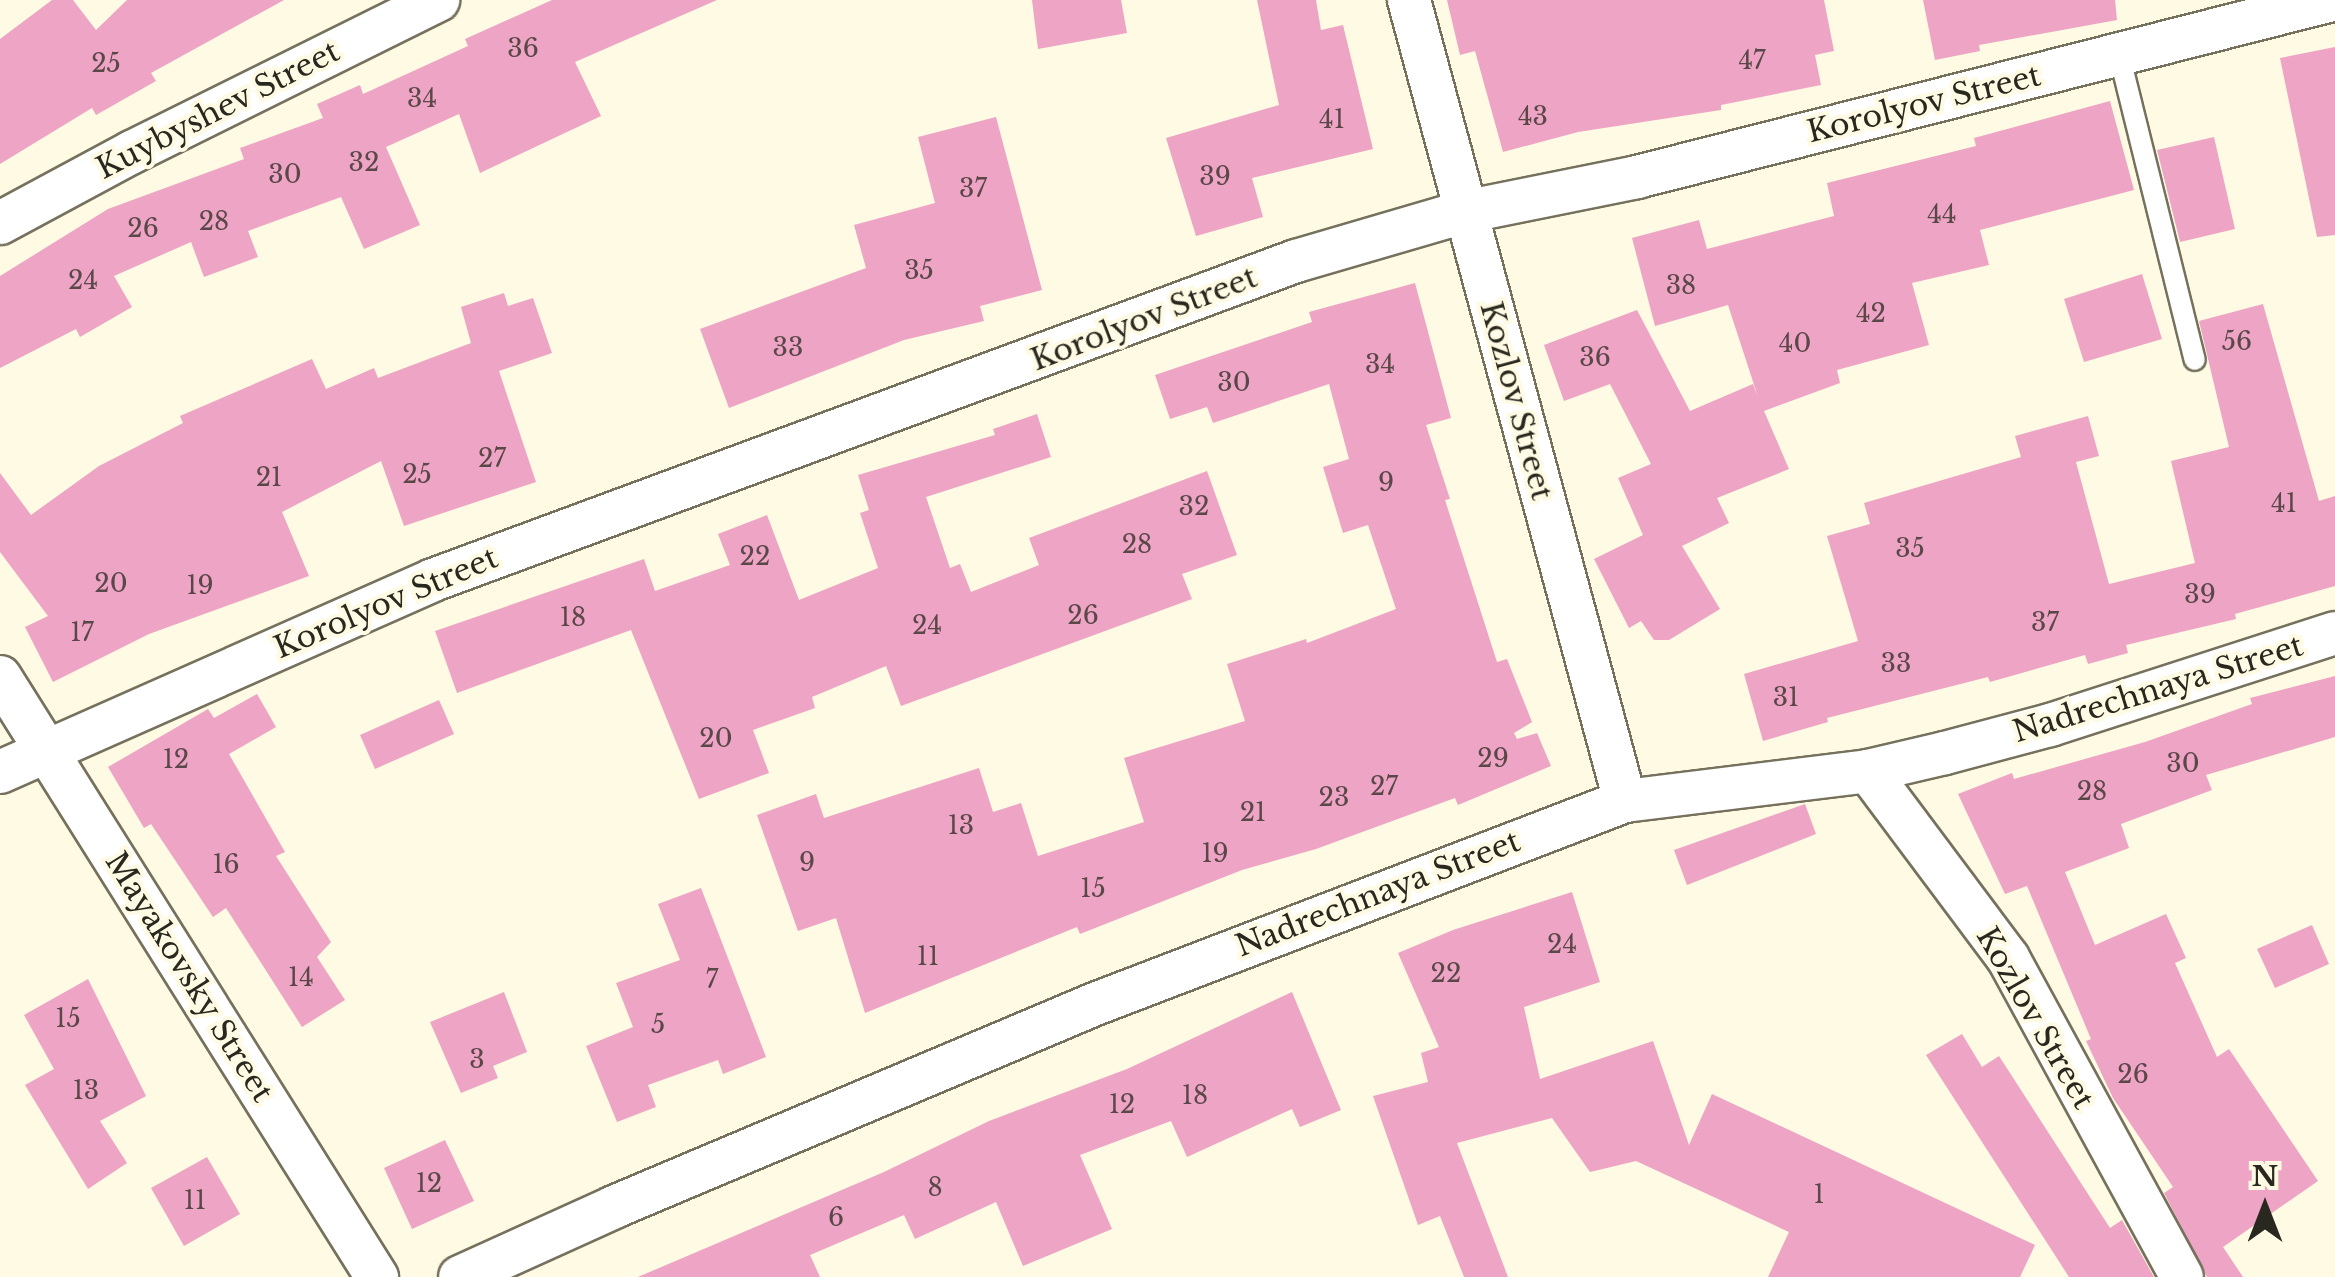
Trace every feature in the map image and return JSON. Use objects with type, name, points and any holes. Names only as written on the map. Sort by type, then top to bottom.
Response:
[{"type":"street","name":"Kuybyshev Street","points":[[0,223],[132,152],[438,0]]},
{"type":"street","name":"Kozlov Street","points":[[1409,0],[1625,801]]},
{"type":"street","name":"Korolyov Street","points":[[0,772],[433,580],[1296,262],[1464,212],[1637,177],[2332,0]]},
{"type":"street","name":"Nadrechnaya Street","points":[[460,1277],[1095,1004],[1625,801],[1868,771],[2050,725],[2335,634]]},
{"type":"street","name":"Mayakovsky Street","points":[[0,678],[377,1277]]},
{"type":"street","name":"Kozlov Street","points":[[1868,771],[2008,958],[2182,1277]]},
{"type":"lane","points":[[2119,54],[2195,360]]},
{"type":"building","points":[[52,0],[73,0],[96,30],[127,0],[284,0],[151,73],[156,81],[96,115],[92,108],[0,164],[0,39]]},
{"type":"building","points":[[552,0],[717,0],[575,62],[601,116],[480,173],[459,114],[386,147],[420,225],[364,249],[341,197],[248,231],[258,257],[204,277],[191,242],[114,276],[132,307],[80,337],[76,329],[0,368],[0,276],[108,209],[244,159],[240,148],[323,118],[317,104],[360,85],[363,94],[468,46],[465,39]]},
{"type":"building","points":[[1032,0],[1121,0],[1127,33],[1038,49]]},
{"type":"building","points":[[1257,0],[1316,0],[1321,30],[1343,25],[1373,149],[1252,178],[1263,217],[1196,236],[1166,138],[1279,105]]},
{"type":"building","points":[[1447,0],[1824,0],[1834,51],[1815,55],[1821,85],[1721,105],[1721,110],[1578,132],[1503,152],[1475,51],[1460,55]]},
{"type":"building","points":[[1923,0],[2115,0],[2117,20],[1979,45],[1980,51],[1935,60]]},
{"type":"building","points":[[2335,47],[2335,235],[2317,237],[2280,58]]},
{"type":"building","points":[[2110,101],[2134,190],[1980,230],[1989,265],[1912,283],[1929,345],[1837,370],[1840,383],[1764,411],[1789,469],[1717,498],[1729,523],[1682,546],[1720,609],[1669,640],[1654,640],[1641,621],[1629,628],[1594,559],[1643,535],[1618,478],[1651,464],[1610,384],[1564,401],[1544,345],[1637,310],[1690,411],[1753,384],[1758,397],[1728,305],[1655,326],[1632,238],[1699,220],[1707,249],[1834,216],[1827,183],[1976,146],[1974,138]]},
{"type":"building","points":[[996,117],[1042,290],[980,306],[984,321],[904,340],[729,408],[700,329],[866,268],[854,225],[935,203],[918,137]]},
{"type":"building","points":[[2214,137],[2235,229],[2180,242],[2157,150]]},
{"type":"building","points":[[2142,274],[2162,339],[2084,362],[2064,299]]},
{"type":"building","points":[[1415,283],[1451,418],[1426,425],[1450,499],[1445,500],[1497,662],[1507,659],[1532,722],[1514,733],[1517,739],[1537,733],[1551,766],[1458,805],[1455,798],[1316,849],[1242,870],[1080,934],[1077,927],[865,1013],[836,918],[798,931],[757,815],[816,794],[824,818],[979,768],[993,812],[1021,803],[1038,856],[1144,822],[1124,758],[1245,721],[1227,664],[1306,639],[1307,643],[1396,609],[1368,525],[1343,533],[1323,467],[1349,459],[1329,384],[1213,423],[1207,407],[1170,419],[1155,375],[1312,322],[1309,312]]},
{"type":"building","points":[[504,293],[508,306],[533,298],[552,353],[499,371],[536,482],[404,526],[381,461],[282,512],[309,576],[149,634],[53,682],[25,627],[48,616],[0,552],[0,473],[31,515],[99,466],[183,423],[180,416],[312,359],[326,389],[374,368],[378,378],[471,343],[461,307]]},
{"type":"building","points":[[2263,304],[2319,501],[2335,496],[2335,586],[2235,614],[2236,619],[2126,645],[2128,653],[2088,664],[2085,655],[1990,682],[1988,677],[1827,718],[1828,722],[1763,741],[1744,674],[1858,641],[1827,536],[1870,524],[1864,503],[2021,457],[2015,436],[2088,416],[2099,456],[2076,462],[2109,584],[2195,563],[2171,461],[2229,447],[2199,321]]},
{"type":"building","points":[[1037,414],[1051,457],[926,497],[950,568],[960,564],[971,592],[1039,565],[1029,538],[1207,471],[1237,555],[1182,574],[1192,599],[901,706],[886,666],[812,697],[815,708],[753,730],[769,773],[699,799],[631,630],[457,693],[435,631],[644,559],[655,591],[730,565],[718,534],[767,515],[799,600],[878,568],[860,513],[869,510],[858,475],[995,435],[993,429]]},
{"type":"building","points":[[2335,676],[2335,737],[2206,775],[2212,790],[2121,824],[2129,848],[2065,872],[2095,945],[2166,914],[2186,958],[2175,963],[2217,1057],[2229,1049],[2318,1181],[2223,1247],[2243,1277],[2207,1277],[2164,1193],[2173,1187],[2113,1098],[2086,1041],[2091,1039],[2027,886],[2005,894],[1958,794],[2012,773],[2014,779],[2145,742],[2252,704],[2250,698]]},
{"type":"building","points":[[257,694],[276,727],[229,754],[285,852],[276,856],[331,942],[317,957],[345,1000],[302,1027],[226,908],[213,917],[151,824],[144,828],[108,767],[208,709],[214,718]]},
{"type":"building","points":[[439,700],[454,734],[375,769],[360,735]]},
{"type":"building","points":[[1805,804],[1816,834],[1687,885],[1674,850]]},
{"type":"building","points":[[701,888],[766,1057],[723,1074],[718,1060],[648,1085],[656,1107],[617,1122],[586,1046],[633,1027],[616,983],[680,960],[658,904]]},
{"type":"building","points":[[1572,892],[1600,982],[1524,1007],[1540,1079],[1653,1041],[1689,1145],[1712,1094],[2035,1245],[2020,1277],[1768,1277],[1789,1232],[1636,1161],[1590,1172],[1552,1118],[1457,1143],[1508,1277],[1464,1277],[1440,1216],[1418,1225],[1373,1096],[1428,1082],[1421,1053],[1439,1047],[1398,953],[1453,930]]},
{"type":"building","points":[[2312,925],[2329,964],[2275,988],[2257,949]]},
{"type":"building","points":[[88,979],[146,1096],[100,1121],[127,1163],[88,1189],[25,1085],[54,1069],[24,1015]]},
{"type":"building","points":[[504,992],[527,1052],[493,1066],[498,1078],[461,1093],[430,1022]]},
{"type":"building","points":[[1292,992],[1341,1110],[1300,1127],[1292,1109],[1187,1157],[1171,1121],[1080,1155],[1112,1229],[1023,1266],[996,1202],[915,1239],[904,1215],[810,1255],[820,1277],[638,1277],[884,1172],[989,1121],[1127,1069]]},
{"type":"building","points":[[1962,1034],[1982,1067],[1999,1056],[2110,1228],[2122,1220],[2154,1277],[2069,1277],[1926,1055]]},
{"type":"building","points":[[445,1140],[474,1201],[412,1229],[384,1168]]},
{"type":"building","points":[[207,1157],[240,1214],[184,1246],[151,1188]]}]
